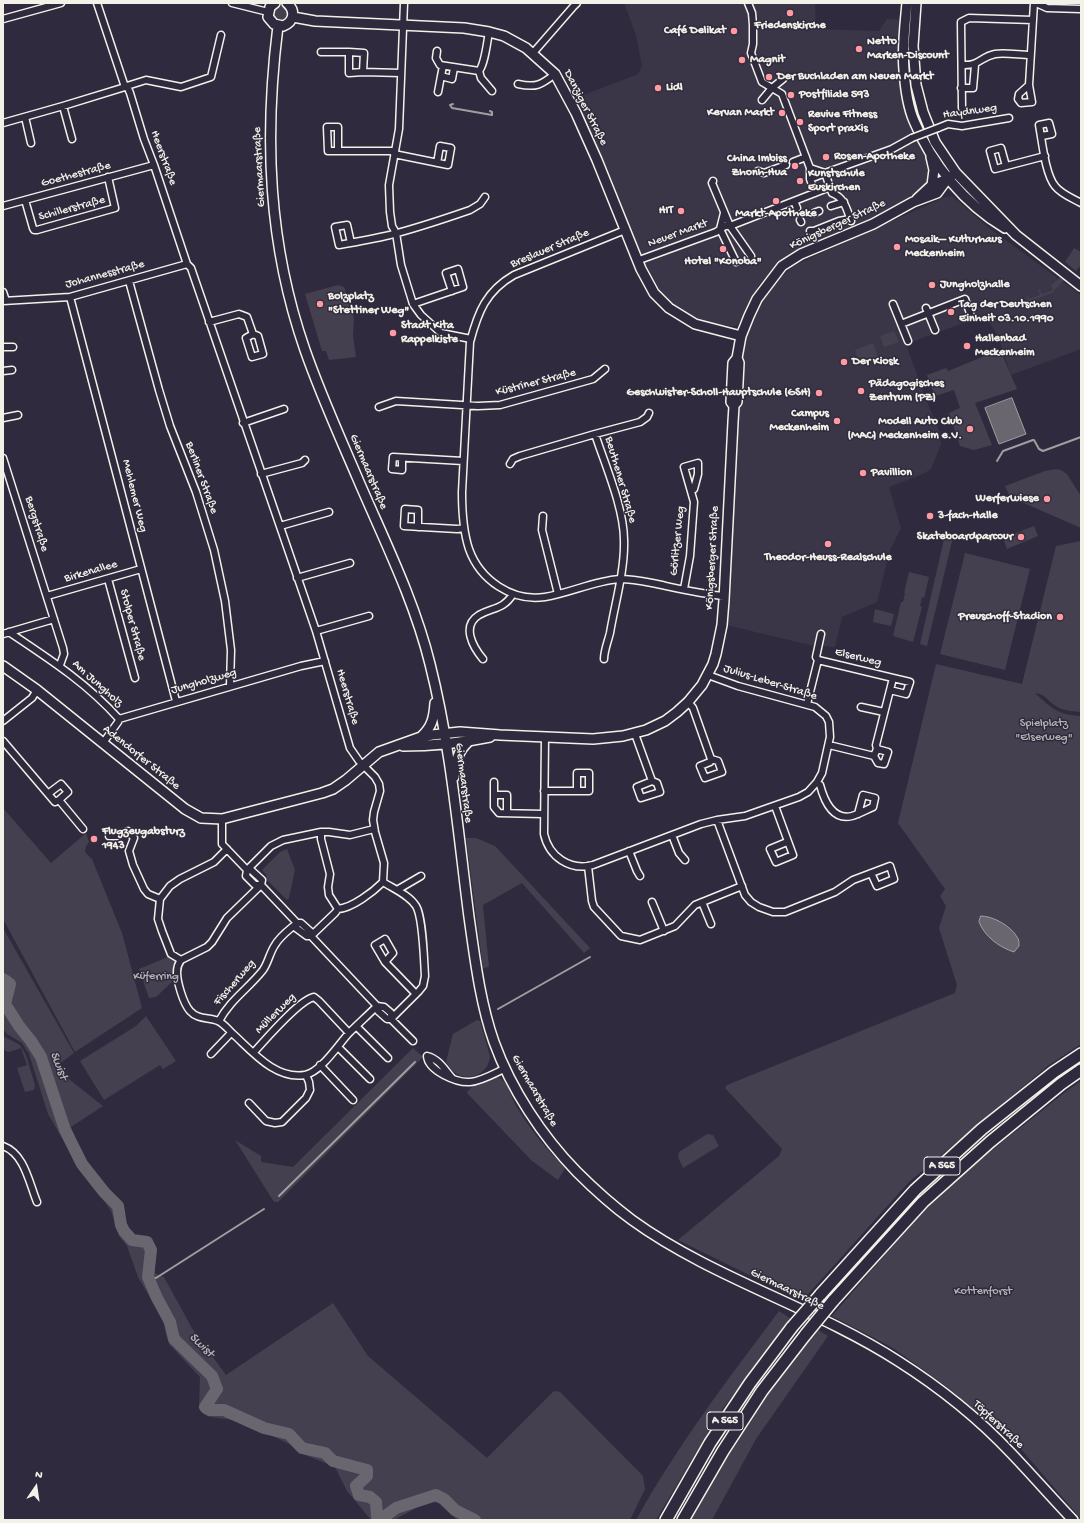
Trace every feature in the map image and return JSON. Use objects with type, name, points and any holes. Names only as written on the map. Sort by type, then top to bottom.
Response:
[{"type":"highway","name":"A 565","points":[[666,1520],[710,1443],[750,1383],[792,1327],[820,1295],[915,1190],[982,1129],[1054,1072],[1081,1054]]},
{"type":"highway","name":"A 565","points":[[683,1520],[723,1451],[762,1391],[833,1301],[929,1197],[990,1142],[1061,1084],[1081,1070]]},
{"type":"street","points":[[3,19],[61,3]]},
{"type":"street","name":"Heerstraße","points":[[97,3],[154,164],[187,264],[191,268],[208,322],[316,631],[350,748],[363,764]]},
{"type":"street","points":[[232,3],[268,12]]},
{"type":"street","points":[[274,3],[268,12],[270,21],[278,26],[287,24],[293,17],[291,7],[287,3]]},
{"type":"street","points":[[404,3],[399,129],[388,189],[392,226],[396,233],[400,259],[408,291],[413,304],[420,315],[441,333],[471,339]]},
{"type":"street","points":[[533,54],[578,3]]},
{"type":"street","points":[[748,3],[752,13],[753,44],[751,53],[762,82],[782,94],[810,168],[810,179],[815,193]]},
{"type":"street","points":[[907,3],[904,68],[906,87],[913,120],[930,152],[952,176]]},
{"type":"street","points":[[916,3],[913,46],[916,85],[923,112],[952,176],[966,199],[989,218],[1016,234],[1079,282]]},
{"type":"street","points":[[1029,85],[1035,3],[1047,8],[1081,10]]},
{"type":"street","name":"Danziger Straße","points":[[293,17],[315,21],[464,28],[489,32],[514,41],[533,54],[555,74],[576,113],[648,283],[658,297],[669,308],[695,324],[741,336]]},
{"type":"street","points":[[962,108],[963,90],[961,88],[961,22],[969,18],[1033,20]]},
{"type":"street","name":"Giermaarstraße","points":[[278,26],[272,76],[270,165],[278,242],[289,296],[304,347],[398,572],[416,618],[430,662],[445,733],[477,969],[495,1043],[506,1068],[529,1111],[549,1140],[576,1170],[601,1194],[632,1220],[708,1264],[845,1331],[896,1360]]},
{"type":"street","points":[[489,32],[483,62],[479,71],[481,78],[492,92]]},
{"type":"street","points":[[3,123],[146,80],[181,87],[211,77],[221,35]]},
{"type":"street","points":[[321,52],[364,53],[363,72]]},
{"type":"street","points":[[349,52],[349,73],[401,73]]},
{"type":"street","points":[[437,52],[436,58],[438,63],[443,66],[479,71]]},
{"type":"street","points":[[962,65],[975,65],[984,58],[994,54],[1030,55]]},
{"type":"street","points":[[961,88],[973,88],[975,65]]},
{"type":"street","points":[[438,92],[443,66]]},
{"type":"street","points":[[440,76],[452,79],[454,68]]},
{"type":"street","points":[[518,84],[529,86],[538,85],[555,74]]},
{"type":"street","points":[[762,100],[772,88],[783,79]]},
{"type":"street","points":[[63,106],[72,139]]},
{"type":"street","points":[[25,117],[31,143]]},
{"type":"street","name":"Haydnweg","points":[[825,173],[948,124],[962,126],[1009,118]]},
{"type":"street","points":[[1042,136],[1045,156],[1054,185],[1062,192],[1081,203]]},
{"type":"street","points":[[338,151],[394,153],[437,163]]},
{"type":"street","points":[[930,152],[934,170],[932,185]]},
{"type":"street","points":[[1006,166],[1045,156]]},
{"type":"street","points":[[793,162],[806,157]]},
{"type":"street","name":"Goethestraße","points":[[3,206],[154,164]]},
{"type":"street","points":[[758,171],[764,173],[786,165]]},
{"type":"street","points":[[810,168],[825,173]]},
{"type":"street","points":[[810,179],[825,173]]},
{"type":"street","points":[[810,231],[814,231],[839,221],[850,220],[844,202],[838,195],[832,193],[825,173]]},
{"type":"street","name":"Königsberger Straße","points":[[913,202],[932,185],[952,176]]},
{"type":"street","name":"Königsberger Straße","points":[[398,746],[421,737],[460,732],[545,737],[611,738],[635,734],[665,721],[688,702],[708,675],[720,635],[724,596],[734,406],[737,402],[739,363],[737,358],[741,336],[748,316],[757,299],[782,266],[801,254],[873,224],[913,202],[937,193],[952,176]]},
{"type":"street","name":"Schillerstraße","points":[[25,200],[32,228],[37,230],[115,208],[108,177]]},
{"type":"street","points":[[713,180],[712,183],[724,213],[751,256]]},
{"type":"street","name":"Neuer Markt","points":[[724,238],[733,227],[830,187]]},
{"type":"street","points":[[351,243],[396,233],[470,210],[480,204],[485,197]]},
{"type":"street","points":[[794,201],[797,208]]},
{"type":"street","points":[[831,206],[844,202]]},
{"type":"street","name":"Neuer Markt","points":[[724,213],[720,229],[736,262]]},
{"type":"street","name":"Neuer Markt","points":[[642,259],[725,226],[733,227]]},
{"type":"street","name":"Breslauer Straße","points":[[625,230],[514,275],[491,293],[482,306],[475,323],[471,339],[463,461],[462,492],[464,528],[469,549],[482,573],[498,586],[513,594],[532,597],[546,596],[620,579],[724,596]]},
{"type":"street","name":"Johannesstraße","points":[[5,301],[70,297],[187,264]]},
{"type":"street","name":"Berliner Straße","points":[[129,281],[166,412],[196,492],[214,550],[225,601],[231,650],[230,686]]},
{"type":"street","points":[[413,304],[452,291]]},
{"type":"street","points":[[3,292],[5,301]]},
{"type":"street","points":[[901,324],[964,295],[971,316]]},
{"type":"street","name":"Mehlemer Weg","points":[[70,297],[176,701]]},
{"type":"street","points":[[893,304],[908,340]]},
{"type":"street","points":[[927,311],[934,330]]},
{"type":"street","points":[[208,322],[243,315],[247,317],[253,334]]},
{"type":"street","points":[[3,347],[13,347]]},
{"type":"street","name":"Küstriner Straße","points":[[379,407],[396,401],[467,406],[500,405],[593,380],[605,369]]},
{"type":"street","points":[[3,370],[12,370]]},
{"type":"street","points":[[243,423],[284,409]]},
{"type":"street","name":"Beuthener Straße","points":[[510,464],[513,459],[520,456],[640,422],[647,417],[649,413]]},
{"type":"street","points":[[3,418],[18,415]]},
{"type":"street","name":"Beuthener Straße","points":[[595,434],[622,519],[624,540],[620,579],[604,659]]},
{"type":"street","name":"Bergstraße","points":[[3,458],[47,596]]},
{"type":"street","points":[[402,458],[463,461]]},
{"type":"street","points":[[261,474],[302,463],[306,460]]},
{"type":"street","name":"Görlitzer Weg","points":[[684,589],[690,556],[694,502],[692,491]]},
{"type":"street","points":[[280,526],[329,512]]},
{"type":"street","points":[[543,516],[542,530],[558,594]]},
{"type":"street","points":[[418,527],[464,528]]},
{"type":"street","points":[[297,578],[350,563]]},
{"type":"street","name":"Birkenallee","points":[[47,596],[141,569]]},
{"type":"street","name":"Stolper Straße","points":[[108,579],[135,678]]},
{"type":"street","points":[[483,659],[473,644],[469,630],[471,623],[478,615],[504,605],[513,594]]},
{"type":"street","name":"Am Jungholz","points":[[47,596],[64,654],[60,666]]},
{"type":"street","points":[[316,631],[369,616]]},
{"type":"street","points":[[6,633],[54,619]]},
{"type":"street","name":"Am Jungholz","points":[[6,633],[60,666],[107,705],[119,718]]},
{"type":"street","name":"Elserweg","points":[[807,704],[818,660],[816,657],[821,634]]},
{"type":"street","name":"Elserweg","points":[[818,660],[910,682],[906,694],[890,690]]},
{"type":"street","name":"Jungholzweg","points":[[119,718],[320,661],[325,661]]},
{"type":"street","name":"Adendorfer Straße","points":[[3,666],[37,690],[189,812],[201,818],[222,819],[328,791],[346,780],[363,764],[379,752],[398,746]]},
{"type":"street","name":"Julius-Leber-Straße","points":[[545,737],[543,830],[545,840],[548,847],[555,855],[573,866],[588,866],[701,824],[745,816],[775,806],[808,792],[817,782],[822,773],[829,746],[831,731],[829,722],[821,711],[816,706],[738,686],[708,675]]},
{"type":"street","name":"Elserweg","points":[[874,756],[877,749],[876,745],[893,678]]},
{"type":"street","points":[[3,721],[32,698],[37,690]]},
{"type":"street","points":[[421,737],[427,732],[434,717],[435,690]]},
{"type":"street","points":[[688,702],[693,708],[711,759]]},
{"type":"street","points":[[861,707],[884,712]]},
{"type":"street","points":[[103,743],[118,722],[119,718]]},
{"type":"street","points":[[635,734],[652,781]]},
{"type":"street","name":"Königsberger Straße","points":[[398,746],[431,746],[468,742],[500,735]]},
{"type":"street","points":[[3,741],[48,793],[56,802],[68,792],[61,784],[48,793]]},
{"type":"street","points":[[453,791],[456,758],[463,746],[468,742]]},
{"type":"street","points":[[829,746],[874,756],[878,762],[884,764],[888,752],[877,749]]},
{"type":"street","points":[[338,909],[345,909],[352,905],[384,882],[384,863],[374,829],[374,812],[380,791],[379,784],[375,777],[363,764]]},
{"type":"street","points":[[494,782],[494,807],[499,813],[543,814]]},
{"type":"street","points":[[817,782],[820,785],[823,797],[829,808],[838,815],[845,817],[858,814]]},
{"type":"street","points":[[544,790],[577,791]]},
{"type":"street","points":[[494,795],[507,795],[507,813]]},
{"type":"street","points":[[59,800],[83,829]]},
{"type":"street","points":[[775,806],[788,842]]},
{"type":"street","points":[[222,819],[222,844],[247,870]]},
{"type":"street","points":[[717,820],[745,894],[751,902],[768,910],[785,912],[835,892],[853,880],[871,873]]},
{"type":"street","points":[[374,829],[350,835],[321,832],[283,840],[271,846],[247,870],[246,876],[255,885],[261,885],[297,923],[301,923],[311,932],[311,936],[377,1006],[384,1007],[392,1013],[391,1019]]},
{"type":"street","points":[[109,836],[117,836],[128,831],[134,838],[129,851],[133,865],[148,894],[160,899]]},
{"type":"street","points":[[321,832],[321,839],[330,874],[328,887],[330,895],[338,909]]},
{"type":"street","points":[[672,835],[679,853],[685,860]]},
{"type":"street","points":[[181,960],[171,954],[162,931],[158,919],[160,899],[170,886],[180,879],[214,862],[227,849]]},
{"type":"street","points":[[629,851],[640,876]]},
{"type":"street","points":[[588,866],[594,907],[621,936],[640,940],[675,926],[690,910],[702,902],[742,886]]},
{"type":"street","points":[[397,890],[421,876]]},
{"type":"street","points":[[384,882],[409,898],[416,906],[420,916],[425,976],[423,986],[391,1019]]},
{"type":"street","points":[[261,885],[227,918],[212,942],[207,947],[181,960],[177,971],[184,1003],[191,1013],[204,1019],[219,1021],[266,1064],[279,1072],[306,1075],[320,1066],[349,1033],[377,1006]]},
{"type":"street","points":[[652,902],[664,931]]},
{"type":"street","points":[[702,902],[711,924]]},
{"type":"street","points":[[311,936],[338,909]]},
{"type":"street","name":"Fischerweg","points":[[219,1021],[225,1009],[264,969],[278,940],[297,923]]},
{"type":"street","points":[[385,962],[416,994]]},
{"type":"street","name":"Müllerweg","points":[[254,1052],[289,1015],[309,998],[314,998],[320,1001],[349,1033]]},
{"type":"street","points":[[391,1019],[413,1041]]},
{"type":"street","points":[[356,1026],[388,1058]]},
{"type":"street","points":[[211,1054],[232,1033]]},
{"type":"street","points":[[338,1047],[370,1078]]},
{"type":"street","points":[[320,1066],[353,1100]]},
{"type":"street","points":[[452,1078],[470,1082],[478,1081],[506,1068]]},
{"type":"street","points":[[249,1103],[266,1121],[275,1124],[282,1122],[306,1098],[310,1090],[306,1075]]},
{"type":"street","points":[[3,1146],[13,1151],[19,1157],[37,1202]]},
{"type":"street","name":"Töpferstraße","points":[[896,1360],[938,1388],[982,1424],[1009,1450],[1073,1520]]},
{"type":"shaded area","points":[[624,3],[815,3],[816,29],[879,31],[887,19],[901,20],[901,71],[930,167],[927,186],[881,216],[805,246],[779,264],[760,283],[742,318],[736,326],[707,324],[680,313],[654,290],[573,99],[638,74],[642,66],[636,35]]},
{"type":"shaded area","name":"Campus Meckenheim","points":[[952,196],[989,228],[1081,295],[1081,349],[1011,375],[998,336],[989,322],[975,320],[969,321],[906,344],[925,397],[940,432],[941,444],[931,469],[923,474],[889,487],[901,528],[890,550],[877,602],[842,617],[835,647],[810,645],[726,625],[741,351],[760,300],[793,266],[943,198]]},
{"type":"shaded area","points":[[1012,398],[1026,434],[999,444],[985,408]]},
{"type":"shaded area","points":[[981,916],[986,916],[1001,922],[1011,929],[1019,941],[1019,946],[1014,952],[993,941],[989,937],[979,922]]},
{"type":"green space","points":[[280,6],[286,8],[288,14],[286,20],[280,22],[274,20],[272,14],[274,8]]},
{"type":"green space","points":[[1074,248],[1081,252],[1081,265],[1076,271],[1065,262]]},
{"type":"green space","points":[[1060,278],[1065,279],[1052,293],[1028,302],[1026,295],[1029,299],[1040,295],[1038,290],[1040,289],[1042,294],[1053,290],[1051,285]]},
{"type":"green space","points":[[338,285],[344,287],[354,319],[353,336],[356,357],[329,360],[326,351],[322,351],[305,294]]},
{"type":"green space","points":[[894,331],[899,342],[884,347],[880,336]]},
{"type":"green space","points":[[873,343],[879,360],[860,366],[855,350]]},
{"type":"green space","points":[[1001,352],[1017,389],[975,403],[992,445],[974,450],[960,446],[949,413],[960,408],[954,390],[935,396],[927,375],[946,368],[948,371],[992,353]]},
{"type":"green space","name":"Werferwiese","points":[[1056,469],[1067,474],[1081,496],[1081,528],[1010,497],[1005,486],[1045,471]]},
{"type":"green space","name":"Skateboardparcour","points":[[1034,526],[1038,536],[1007,549],[1003,538]]},
{"type":"green space","points":[[945,535],[953,537],[927,646],[920,644]]},
{"type":"green space","name":"Spielplatz \"Elserweg\"","points":[[1081,541],[1081,712],[1059,708],[1044,696],[1035,693],[1055,710],[1066,714],[1081,716],[1081,1044],[1049,1065],[909,1182],[802,1301],[678,1240],[779,1156],[782,1149],[725,1088],[727,1085],[955,993],[957,985],[939,928],[946,906],[940,896],[945,889],[898,823],[936,664],[1022,684],[1056,546]]},
{"type":"green space","points":[[965,553],[1030,569],[1005,670],[940,654]]},
{"type":"green space","points":[[909,572],[929,577],[924,598],[922,597],[920,606],[922,607],[913,642],[893,636],[901,602],[903,602]]},
{"type":"green space","points":[[875,609],[894,614],[891,626],[873,622]]},
{"type":"green space","points":[[3,808],[51,863],[86,833],[89,842],[86,846],[85,852],[92,859],[122,933],[142,1008],[75,1052],[3,919]]},
{"type":"green space","points":[[466,838],[476,838],[495,846],[590,948],[584,953],[522,883],[483,905],[489,967],[483,968]]},
{"type":"green space","points":[[287,849],[295,870],[289,898],[287,900],[265,878],[267,876],[262,870],[280,852]]},
{"type":"green space","points":[[3,928],[74,1053],[59,1064],[60,1072],[103,1106],[71,1127],[81,1153],[98,1177],[119,1201],[126,1228],[134,1235],[146,1239],[153,1244],[156,1254],[155,1273],[164,1277],[193,1330],[226,1375],[333,1303],[368,1356],[487,1458],[554,1391],[560,1392],[643,1476],[645,1489],[630,1520],[457,1520],[438,1503],[429,1501],[394,1520],[371,1520],[347,1491],[335,1467],[300,1453],[289,1444],[242,1421],[210,1417],[203,1414],[199,1407],[200,1377],[169,1344],[163,1320],[138,1277],[127,1246],[119,1236],[111,1211],[74,1162],[48,1114],[29,1054],[22,1043],[7,1034],[3,1029]]},
{"type":"green space","name":"Küferring","points":[[168,957],[176,962],[173,970],[175,979],[156,997],[149,998],[139,969]]},
{"type":"green space","points":[[146,1016],[176,1061],[163,1069],[160,1065],[104,1100],[80,1061],[136,1026]]},
{"type":"green space","points":[[477,1020],[480,1021],[490,1056],[489,1062],[482,1072],[472,1077],[466,1077],[453,1071],[446,1062],[453,1034]]},
{"type":"green space","points":[[3,1036],[20,1045],[26,1055],[35,1085],[34,1090],[25,1092],[17,1068],[27,1065],[21,1048],[9,1052],[5,1051]]},
{"type":"green space","points":[[413,1048],[423,1057],[278,1202],[274,1202],[235,1140],[261,1156],[261,1162],[293,1167]]},
{"type":"green space","points":[[497,1077],[506,1084],[520,1113],[532,1130],[565,1168],[558,1180],[532,1161],[467,1093],[472,1087]]},
{"type":"green space","name":"Kottenforst","points":[[1081,1081],[1081,1519],[1021,1449],[950,1389],[893,1348],[832,1316],[919,1215],[987,1154]]},
{"type":"green space","points":[[707,1134],[713,1135],[719,1146],[683,1168],[678,1157],[679,1152]]},
{"type":"green space","points":[[779,1311],[791,1319],[720,1412],[656,1520],[636,1520],[686,1439]]},
{"type":"green space","points":[[818,1330],[828,1336],[756,1439],[712,1520],[690,1520],[723,1462],[766,1396]]},
{"type":"waterway","points":[[453,104],[450,105],[452,108],[492,115],[492,112],[490,111]]},
{"type":"waterway","points":[[997,461],[1003,451],[1033,440],[1039,449],[1043,451],[1081,437]]},
{"type":"waterway","points":[[498,1009],[590,957]]},
{"type":"waterway","name":"Swist","points":[[3,979],[10,984],[5,1004],[41,1057],[65,1130],[82,1164],[104,1192],[118,1206],[121,1225],[124,1231],[132,1240],[147,1242],[151,1250],[148,1277],[170,1322],[174,1339],[212,1376],[217,1389],[205,1407],[210,1410],[224,1410],[264,1428],[289,1434],[302,1448],[325,1453],[333,1461],[367,1470],[367,1476],[356,1486],[359,1495],[370,1497],[376,1502],[377,1516],[384,1517],[396,1508],[436,1495],[444,1499],[455,1510],[475,1520]]},
{"type":"waterway","points":[[279,1196],[415,1062]]},
{"type":"waterway","points":[[148,1277],[156,1278],[264,1209]]},
{"type":"place","name":"Friedenskirche","points":[[790,13]]},
{"type":"place","name":"Café Delikat","points":[[734,31]]},
{"type":"place","name":"Netto Marken-Discount","points":[[859,49]]},
{"type":"place","name":"Magnit","points":[[742,60]]},
{"type":"place","name":"Der Buchladen am Neuen Markt","points":[[769,77]]},
{"type":"place","name":"Lidl","points":[[658,88]]},
{"type":"place","name":"Postfiliale 593","points":[[791,95]]},
{"type":"place","name":"Kervan Markt","points":[[782,113]]},
{"type":"place","name":"Revive Fitness Sport praxis","points":[[800,122]]},
{"type":"place","name":"Rosen-Apotheke","points":[[826,157]]},
{"type":"place","name":"China Imbiss Zhonh-Hua","points":[[795,166]]},
{"type":"place","name":"Kunstschule Euskirchen","points":[[800,181]]},
{"type":"place","name":"Markt-Apotheke","points":[[776,201]]},
{"type":"place","name":"HIT","points":[[681,211]]},
{"type":"place","name":"Mosaik– Kulturhaus Meckenheim","points":[[897,247]]},
{"type":"place","name":"Hotel \"Konoba\"","points":[[723,249]]},
{"type":"place","name":"Jungholzhalle","points":[[932,285]]},
{"type":"place","name":"Bolzplatz \"Stettiner Weg\"","points":[[320,304]]},
{"type":"place","name":"Tag der Deutschen Einheit 03.10.1990","points":[[951,312]]},
{"type":"place","name":"Stadt Kita Rappelkiste","points":[[393,333]]},
{"type":"place","name":"Hallenbad Meckenheim","points":[[967,346]]},
{"type":"place","name":"Der Kiosk","points":[[844,362]]},
{"type":"place","name":"Pädagogisches Zentrum (PZ)","points":[[861,391]]},
{"type":"place","name":"Geschwister-Scholl-Hauptschule (GSH)","points":[[819,393]]},
{"type":"place","name":"Campus Meckenheim","points":[[837,421]]},
{"type":"place","name":"Modell Auto Club (MAC) Meckenheim e.V.","points":[[970,429]]},
{"type":"place","name":"Pavillion","points":[[863,473]]},
{"type":"place","name":"Werferwiese","points":[[1047,499]]},
{"type":"place","name":"3-fach-Halle","points":[[930,516]]},
{"type":"place","name":"Skateboardparcour","points":[[1021,537]]},
{"type":"place","name":"Theodor-Heuss-Realschule","points":[[828,544]]},
{"type":"place","name":"Preuschoff-Stadion","points":[[1060,617]]},
{"type":"place","name":"Flugzeugabsturz 1943","points":[[94,839]]}]
